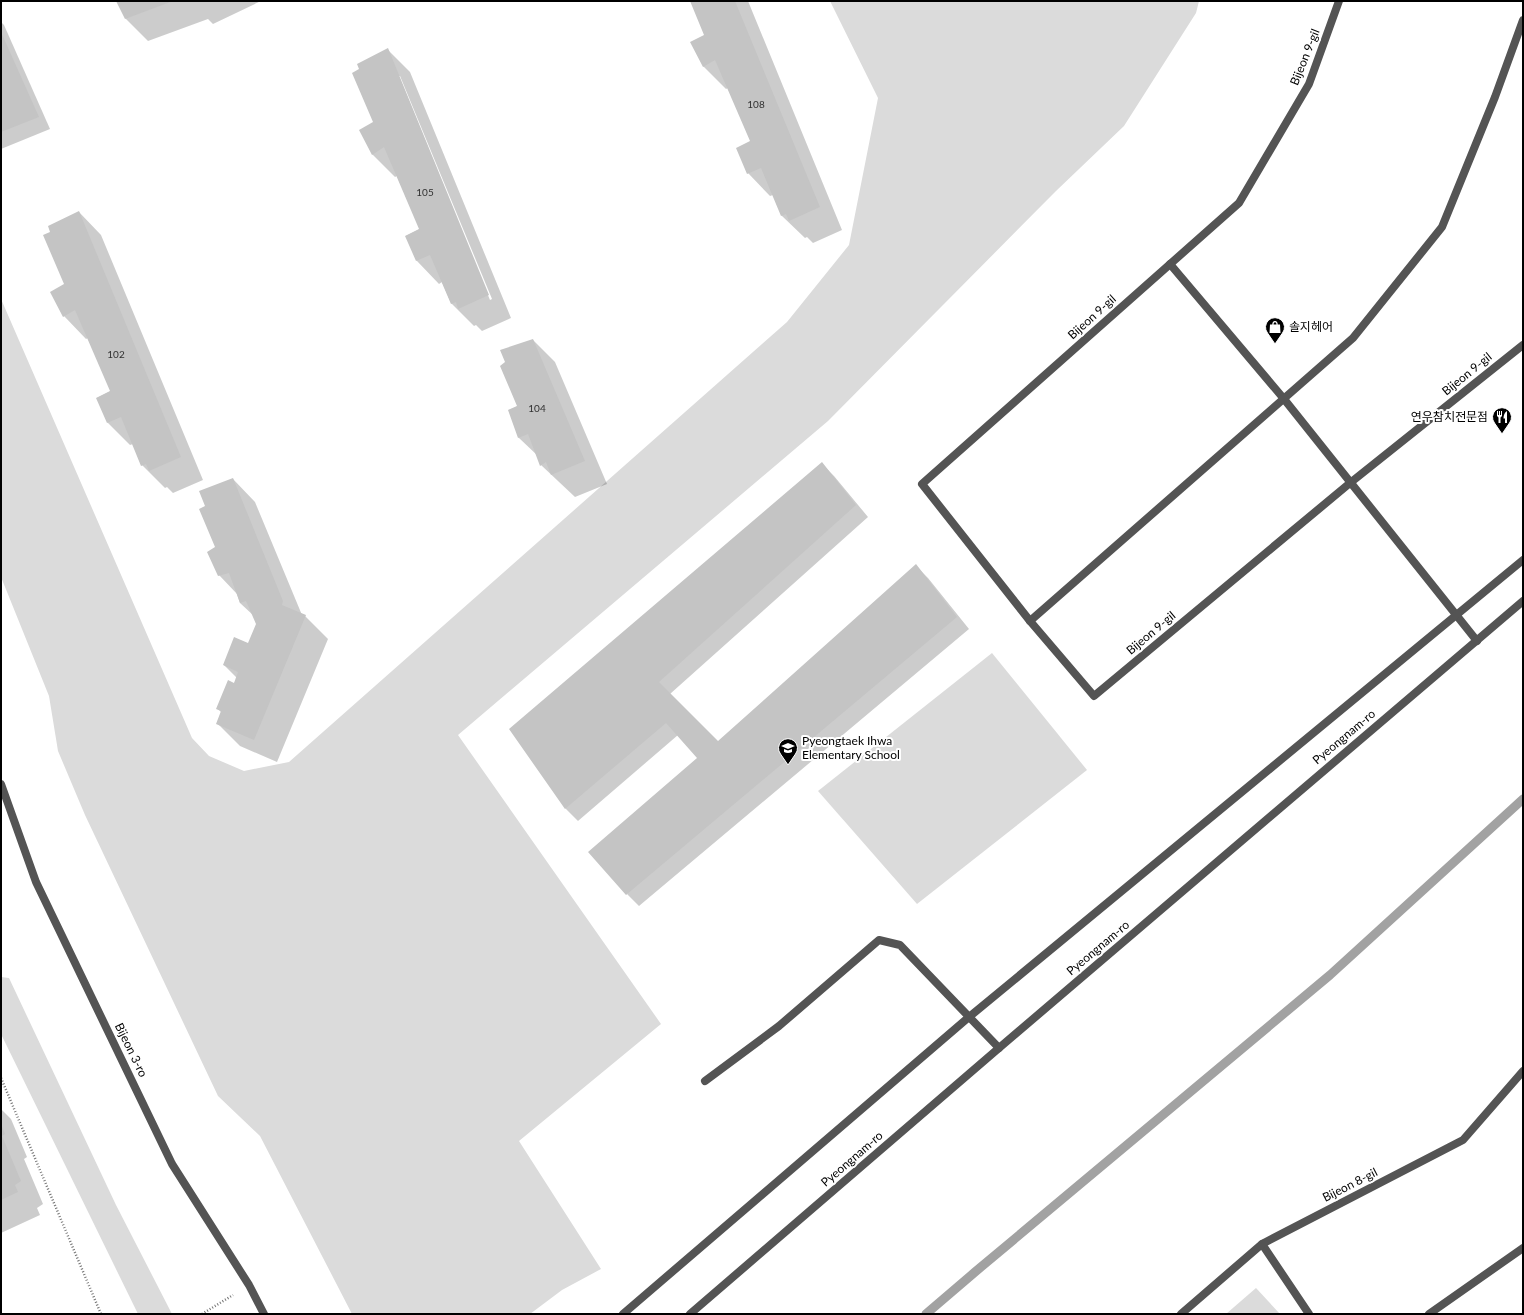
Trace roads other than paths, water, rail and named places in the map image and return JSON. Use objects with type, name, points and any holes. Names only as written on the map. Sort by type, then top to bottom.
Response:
[{"type":"street","name":"Bijeon 9-gil","points":[[1339,1],[1309,84],[1239,203],[922,484],[1030,621],[1094,696],[1350,483],[1523,345]]},
{"type":"street","points":[[1030,621],[1353,338],[1442,227],[1495,97],[1523,20]]},
{"type":"street","points":[[1170,264],[1284,399],[1476,641]]},
{"type":"street","points":[[623,1314],[969,1017],[1523,560]]},
{"type":"street","name":"Pyeongnam-ro","points":[[690,1314],[1523,601]]},
{"type":"street","name":"Bijeon 3-ro","points":[[1,784],[36,882],[172,1164],[249,1285],[264,1314]]},
{"type":"street","points":[[705,1081],[778,1026],[878,940],[900,945],[999,1048]]},
{"type":"street","name":"Bijeon 8-gil","points":[[1182,1314],[1262,1244],[1463,1140],[1523,1071]]},
{"type":"street","points":[[1262,1244],[1309,1314]]},
{"type":"street","points":[[1429,1314],[1523,1248]]},
{"type":"waterway","points":[[926,1314],[1330,975],[1523,799]]},
{"type":"place","name":"솔지헤어","points":[[1275,344]]},
{"type":"place","name":"연우참치전문점","points":[[1502,434]]},
{"type":"place","name":"Pyeongtaek Ihwa Elementary School","points":[[788,765]]}]
